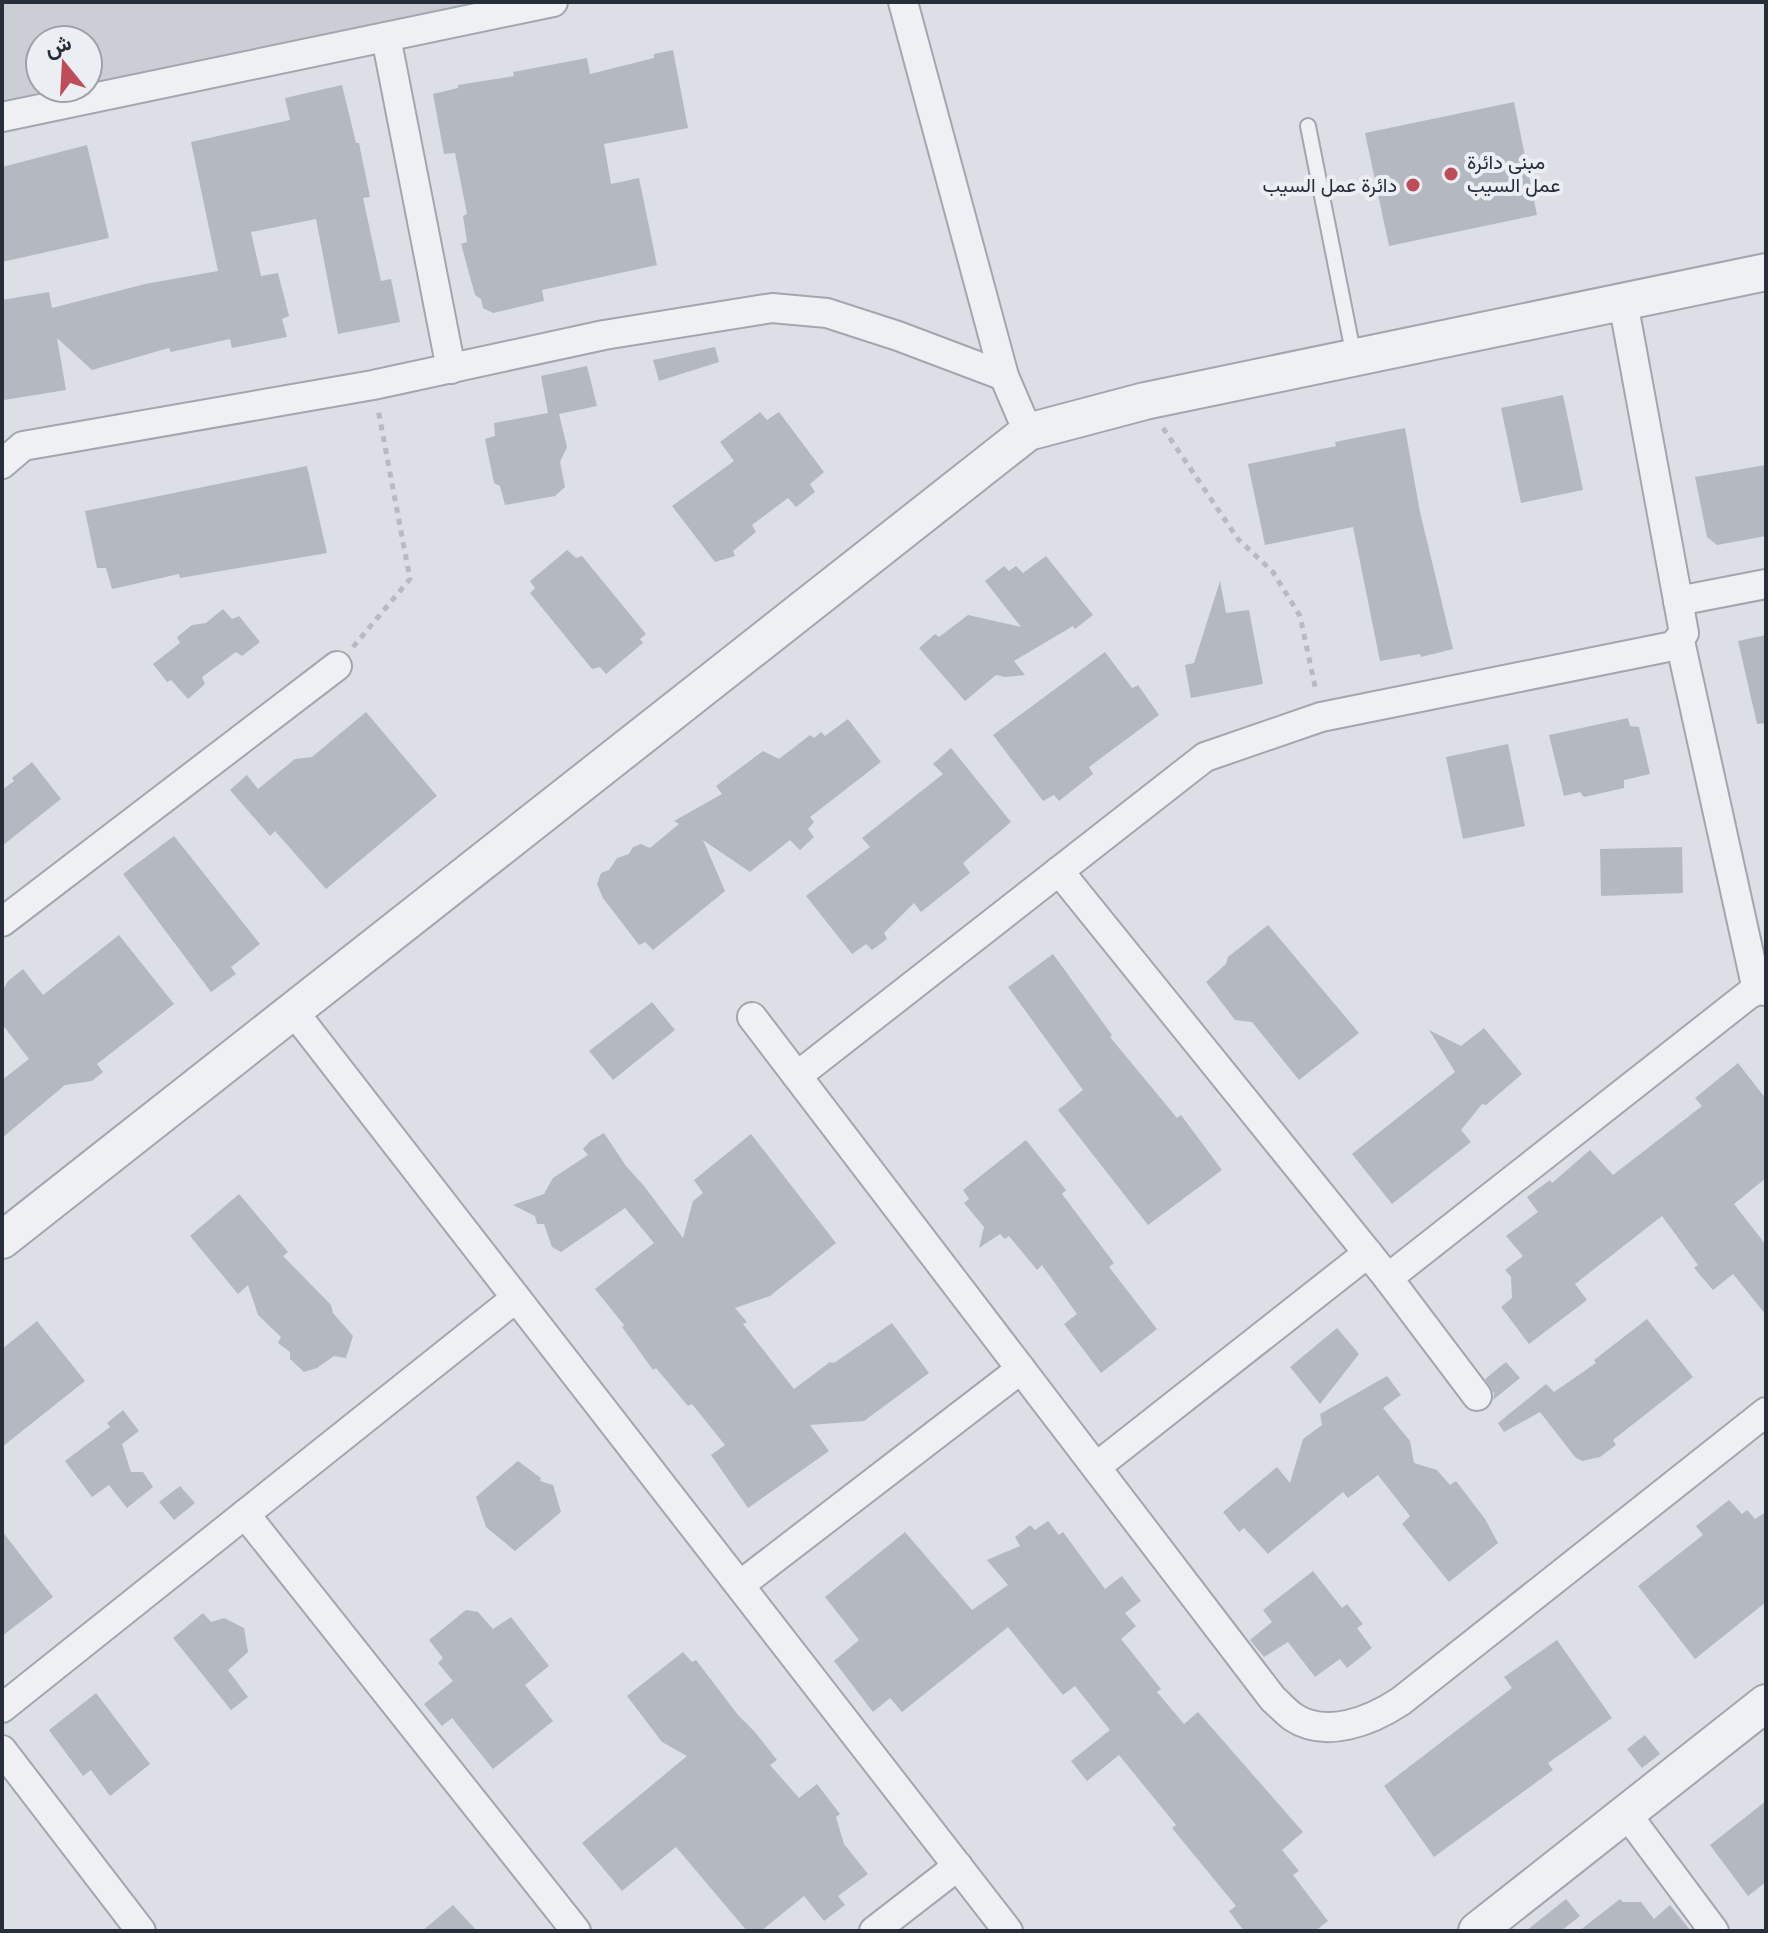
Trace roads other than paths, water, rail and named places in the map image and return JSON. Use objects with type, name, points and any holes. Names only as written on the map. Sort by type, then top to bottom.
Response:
[{"type":"street","points":[[2,117],[553,2]]},
{"type":"street","points":[[903,2],[1004,376],[1028,432]]},
{"type":"street","points":[[386,37],[451,369]]},
{"type":"street","points":[[2,1240],[1028,432],[1145,401],[1766,272]]},
{"type":"street","points":[[797,1076],[1205,757],[1321,717],[1673,646],[1680,641],[1684,633],[1623,302]]},
{"type":"street","points":[[2,464],[23,446],[373,385],[604,335],[772,308],[827,313],[1004,376]]},
{"type":"street","points":[[1678,601],[1766,584]]},
{"type":"street","points":[[1388,1278],[1762,991],[1680,641]]},
{"type":"street","points":[[2,922],[337,666]]},
{"type":"street","points":[[1059,871],[1388,1278],[1477,1396]]},
{"type":"street","points":[[294,1012],[1008,1931]]},
{"type":"street","points":[[752,1017],[1273,1699],[1294,1718],[1317,1727],[1353,1724],[1378,1716],[1401,1701],[1766,1412]]},
{"type":"street","points":[[1096,1467],[1368,1253]]},
{"type":"street","points":[[2,1708],[516,1298]]},
{"type":"street","points":[[740,1585],[1021,1369]]},
{"type":"street","points":[[245,1514],[576,1931]]},
{"type":"street","points":[[1477,1931],[1766,1703]]},
{"type":"street","points":[[2,1750],[141,1931]]},
{"type":"street","points":[[1626,1813],[1714,1931]]},
{"type":"street","points":[[874,1931],[958,1866]]},
{"type":"lane","points":[[1308,126],[1354,358]]},
{"type":"place","name":"مبنى دائرة عمل السيب","points":[[1451,174]]},
{"type":"place","name":"دائرة عمل السيب","points":[[1413,185]]}]
